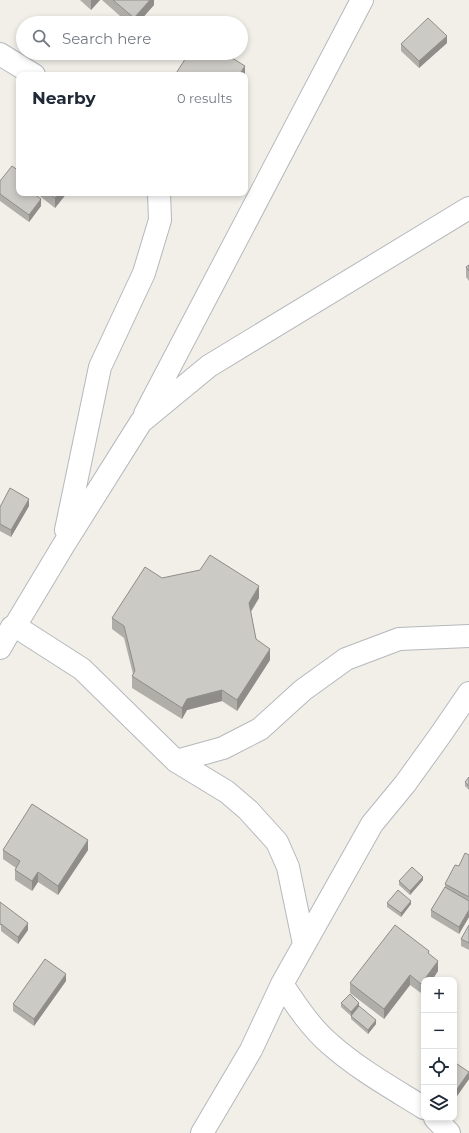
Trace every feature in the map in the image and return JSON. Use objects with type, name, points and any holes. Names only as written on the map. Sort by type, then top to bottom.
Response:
[{"type":"street","points":[[0,648],[9,625],[63,546],[141,422],[362,0]]},
{"type":"street","points":[[0,54],[29,72]]},
{"type":"street","points":[[63,546],[100,367],[144,273],[160,220],[159,196]]},
{"type":"street","points":[[141,422],[210,366],[469,208]]},
{"type":"street","points":[[9,625],[82,669],[176,761],[227,792],[248,810],[277,842],[288,867],[304,944]]},
{"type":"street","points":[[176,761],[223,748],[260,729],[303,690],[346,660],[399,639],[469,636]]},
{"type":"street","points":[[202,1133],[250,1050],[282,984],[372,824],[405,784],[469,693]]},
{"type":"street","points":[[282,984],[304,1016],[328,1043],[359,1067],[421,1106]]},
{"type":"street","points":[[438,1121],[449,1133]]},
{"type":"building","points":[[113,0],[150,0],[136,16],[132,16]]},
{"type":"building","points":[[428,18],[447,36],[419,61],[401,44]]},
{"type":"building","points":[[185,60],[235,60],[245,66],[241,72],[177,72]]},
{"type":"building","points":[[12,166],[16,169],[16,196],[37,196],[41,199],[29,215],[0,194],[0,181]]},
{"type":"building","points":[[10,488],[29,499],[11,530],[0,524],[0,507]]},
{"type":"building","points":[[210,555],[259,586],[249,603],[256,639],[270,649],[237,700],[222,690],[187,699],[182,708],[132,676],[135,671],[124,626],[112,618],[145,567],[162,578],[200,570]]},
{"type":"building","points":[[469,777],[469,786],[465,782]]},
{"type":"building","points":[[32,804],[88,840],[58,886],[38,872],[32,881],[15,870],[20,861],[3,850]]},
{"type":"building","points":[[465,853],[469,855],[469,897],[445,884],[455,865],[459,866]]},
{"type":"building","points":[[412,867],[423,877],[410,891],[399,881]]},
{"type":"building","points":[[445,887],[469,901],[469,910],[459,927],[431,910]]},
{"type":"building","points":[[398,890],[411,901],[401,913],[387,903]]},
{"type":"building","points":[[0,902],[28,923],[18,937],[1,924],[0,925]]},
{"type":"building","points":[[395,925],[429,951],[428,953],[438,961],[426,977],[421,977],[421,984],[410,975],[384,1009],[350,983]]},
{"type":"building","points":[[469,925],[469,943],[461,939]]},
{"type":"building","points":[[45,959],[66,974],[34,1019],[13,1004]]},
{"type":"building","points":[[350,994],[359,1003],[351,1012],[341,1003]]},
{"type":"building","points":[[359,1006],[376,1020],[368,1030],[351,1016]]},
{"type":"building","points":[[457,1064],[469,1072],[457,1089]]}]
